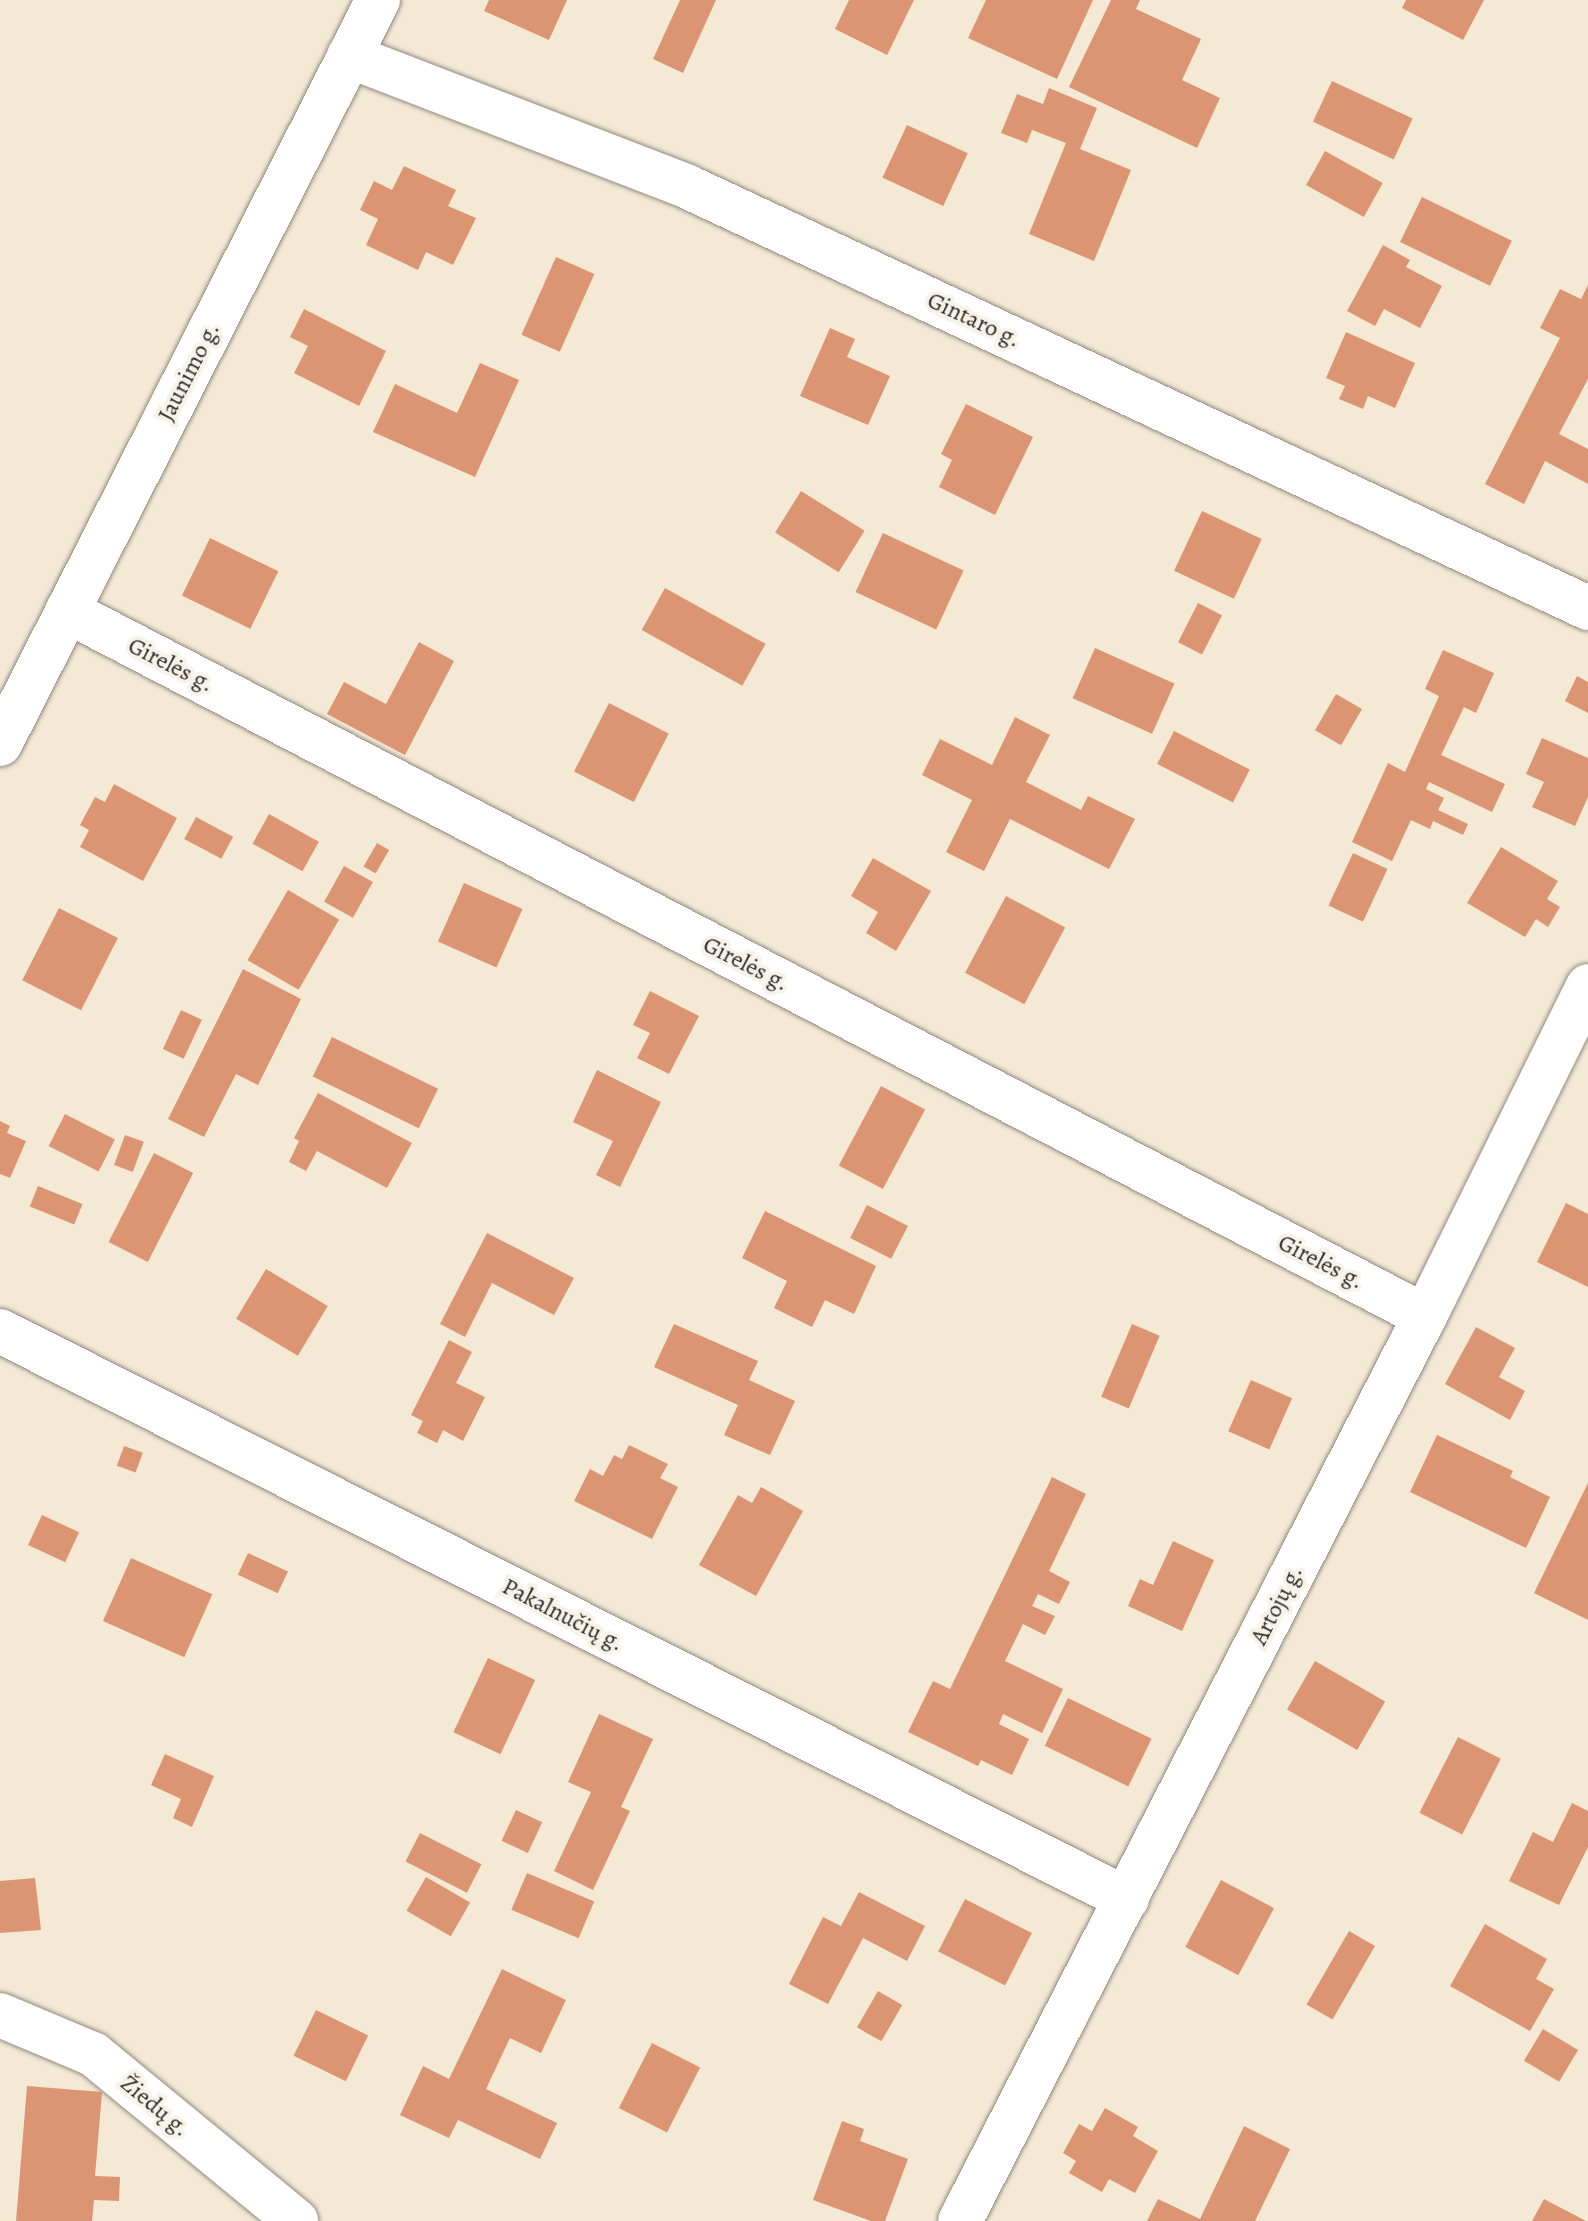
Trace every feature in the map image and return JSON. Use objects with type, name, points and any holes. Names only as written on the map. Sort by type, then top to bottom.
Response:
[{"type":"street","name":"Jaunimo g.","points":[[0,744],[378,0]]},
{"type":"street","name":"Gintaro g.","points":[[349,56],[688,187],[1588,608]]},
{"type":"street","name":"Girelės g.","points":[[67,611],[1425,1316]]},
{"type":"street","name":"Artojų g.","points":[[960,2221],[1425,1316],[1588,986]]},
{"type":"street","name":"Pakalnučių g.","points":[[0,1331],[1127,1899]]},
{"type":"street","name":"Žiedų g.","points":[[0,2015],[93,2054],[296,2221]]},
{"type":"building","points":[[489,0],[567,0],[549,40],[484,11]]},
{"type":"building","points":[[680,0],[716,0],[683,73],[653,59]]},
{"type":"building","points":[[849,0],[914,0],[887,55],[835,29]]},
{"type":"building","points":[[986,0],[1093,0],[1057,79],[968,38]]},
{"type":"building","points":[[1111,0],[1140,0],[1136,9],[1201,39],[1182,80],[1220,98],[1197,148],[1069,87]]},
{"type":"building","points":[[1406,0],[1484,0],[1463,40],[1402,8]]},
{"type":"building","points":[[1332,81],[1413,119],[1394,159],[1313,122]]},
{"type":"building","points":[[1049,88],[1097,108],[1080,149],[1131,170],[1094,261],[1029,234],[1066,143],[1032,130],[1027,143],[1001,133],[1017,94],[1043,104]]},
{"type":"building","points":[[907,125],[968,153],[943,206],[882,178]]},
{"type":"building","points":[[1325,151],[1383,183],[1364,217],[1306,185]]},
{"type":"building","points":[[404,166],[456,190],[448,206],[476,218],[453,265],[426,252],[418,270],[366,245],[378,219],[360,210],[374,181],[392,190]]},
{"type":"building","points":[[1422,197],[1512,241],[1490,286],[1400,242]]},
{"type":"building","points":[[1383,245],[1410,260],[1406,267],[1442,286],[1420,328],[1384,309],[1375,326],[1347,311]]},
{"type":"building","points":[[556,257],[594,274],[560,352],[521,335]]},
{"type":"building","points":[[1588,285],[1588,379],[1559,434],[1588,449],[1588,484],[1545,461],[1524,504],[1485,484],[1560,338],[1540,328],[1560,289],[1581,299]]},
{"type":"building","points":[[304,309],[386,351],[359,406],[294,373],[308,346],[290,337]]},
{"type":"building","points":[[830,328],[855,339],[847,357],[890,376],[868,425],[800,396]]},
{"type":"building","points":[[1346,332],[1415,363],[1395,408],[1368,396],[1363,409],[1339,399],[1345,386],[1326,378]]},
{"type":"building","points":[[480,363],[519,380],[475,477],[373,432],[395,384],[457,413]]},
{"type":"building","points":[[966,404],[1033,437],[995,515],[939,487],[952,460],[941,454]]},
{"type":"building","points":[[801,491],[865,531],[839,572],[775,533]]},
{"type":"building","points":[[1202,511],[1262,539],[1234,599],[1174,571]]},
{"type":"building","points":[[883,533],[964,571],[936,630],[856,592]]},
{"type":"building","points":[[210,538],[278,571],[250,629],[182,596]]},
{"type":"building","points":[[665,588],[766,644],[742,686],[642,630]]},
{"type":"building","points":[[1198,603],[1222,615],[1202,654],[1178,642]]},
{"type":"building","points":[[419,642],[454,661],[405,755],[327,714],[344,682],[386,704]]},
{"type":"building","points":[[1095,648],[1174,683],[1152,734],[1073,698]]},
{"type":"building","points":[[1443,650],[1494,673],[1476,713],[1464,707],[1441,755],[1505,784],[1492,812],[1429,782],[1426,789],[1444,798],[1438,810],[1468,824],[1463,835],[1433,821],[1430,829],[1411,820],[1392,861],[1352,842],[1388,763],[1405,772],[1439,696],[1425,689]]},
{"type":"building","points":[[1577,676],[1588,682],[1588,713],[1565,701]]},
{"type":"building","points":[[1336,694],[1362,709],[1341,745],[1315,730]]},
{"type":"building","points":[[609,703],[669,733],[634,802],[574,772]]},
{"type":"building","points":[[1015,717],[1050,735],[1026,782],[1081,810],[1088,796],[1135,819],[1109,869],[1010,819],[984,871],[946,852],[972,800],[922,775],[940,739],[992,765]]},
{"type":"building","points":[[1174,731],[1250,770],[1233,803],[1157,764]]},
{"type":"building","points":[[1542,738],[1588,758],[1588,797],[1575,826],[1532,807],[1544,782],[1526,774]]},
{"type":"building","points":[[114,784],[177,818],[143,881],[80,847],[89,830],[80,825],[95,797],[105,802]]},
{"type":"building","points":[[269,814],[319,842],[302,871],[253,844]]},
{"type":"building","points":[[196,817],[233,837],[221,859],[184,839]]},
{"type":"building","points":[[377,843],[389,850],[376,873],[364,866]]},
{"type":"building","points":[[1501,847],[1558,881],[1547,899],[1560,907],[1548,927],[1536,919],[1525,937],[1467,903]]},
{"type":"building","points":[[1353,853],[1387,869],[1363,922],[1328,906]]},
{"type":"building","points":[[873,858],[931,891],[896,951],[866,933],[878,912],[851,896]]},
{"type":"building","points":[[344,866],[373,882],[353,918],[324,902]]},
{"type":"building","points":[[464,883],[522,909],[496,967],[438,941]]},
{"type":"building","points":[[288,890],[339,920],[299,990],[248,960]]},
{"type":"building","points":[[1006,896],[1065,927],[1024,1004],[965,973]]},
{"type":"building","points":[[59,908],[118,938],[81,1010],[22,980]]},
{"type":"building","points":[[243,969],[301,999],[258,1085],[236,1074],[204,1137],[168,1119]]},
{"type":"building","points":[[650,991],[699,1016],[669,1074],[637,1058],[650,1033],[633,1025]]},
{"type":"building","points":[[181,1010],[202,1020],[184,1059],[163,1049]]},
{"type":"building","points":[[332,1037],[438,1089],[419,1128],[313,1077]]},
{"type":"building","points":[[597,1070],[661,1102],[620,1187],[596,1175],[613,1141],[573,1122]]},
{"type":"building","points":[[881,1086],[925,1109],[883,1189],[839,1165]]},
{"type":"building","points":[[318,1093],[412,1143],[387,1188],[317,1151],[306,1171],[289,1162],[299,1141],[294,1138]]},
{"type":"building","points":[[65,1114],[115,1139],[99,1171],[49,1146]]},
{"type":"building","points":[[0,1121],[10,1126],[7,1133],[26,1141],[10,1178],[0,1174]]},
{"type":"building","points":[[125,1135],[144,1142],[133,1172],[114,1165]]},
{"type":"building","points":[[154,1153],[193,1173],[148,1262],[109,1242]]},
{"type":"building","points":[[38,1186],[83,1204],[74,1224],[30,1206]]},
{"type":"building","points":[[1566,1203],[1588,1214],[1588,1287],[1537,1262]]},
{"type":"building","points":[[867,1205],[908,1226],[891,1259],[850,1238]]},
{"type":"building","points":[[765,1211],[876,1266],[854,1314],[825,1300],[812,1327],[774,1308],[787,1281],[742,1258]]},
{"type":"building","points":[[487,1233],[574,1278],[554,1315],[492,1283],[465,1337],[440,1324]]},
{"type":"building","points":[[266,1269],[328,1306],[298,1356],[236,1319]]},
{"type":"building","points":[[674,1324],[758,1361],[749,1380],[795,1401],[770,1455],[724,1435],[738,1405],[654,1367]]},
{"type":"building","points":[[1132,1324],[1160,1336],[1129,1408],[1101,1397]]},
{"type":"building","points":[[1476,1327],[1515,1348],[1499,1377],[1525,1391],[1510,1420],[1445,1384]]},
{"type":"building","points":[[449,1340],[472,1352],[456,1383],[485,1397],[463,1441],[443,1430],[437,1443],[417,1433],[423,1421],[411,1415]]},
{"type":"building","points":[[1251,1380],[1292,1398],[1269,1449],[1228,1431]]},
{"type":"building","points":[[1437,1435],[1513,1471],[1510,1477],[1550,1497],[1526,1548],[1410,1492]]},
{"type":"building","points":[[629,1445],[668,1464],[660,1478],[678,1487],[652,1539],[574,1501],[590,1469],[603,1476],[614,1455],[622,1459]]},
{"type":"building","points":[[124,1446],[143,1453],[136,1473],[117,1466]]},
{"type":"building","points":[[1052,1477],[1086,1494],[1049,1571],[1070,1582],[1059,1604],[1038,1594],[1032,1606],[1055,1616],[1045,1635],[1023,1624],[1005,1661],[1063,1689],[1042,1733],[1003,1714],[999,1724],[1029,1739],[1012,1775],[981,1760],[978,1766],[908,1732],[933,1681],[950,1689]]},
{"type":"building","points":[[1588,1483],[1588,1620],[1534,1593]]},
{"type":"building","points":[[761,1487],[803,1511],[756,1596],[699,1565],[738,1495],[752,1503]]},
{"type":"building","points":[[42,1515],[79,1532],[65,1562],[28,1545]]},
{"type":"building","points":[[1173,1541],[1214,1560],[1182,1631],[1128,1606],[1140,1579],[1153,1585]]},
{"type":"building","points":[[248,1553],[288,1572],[278,1593],[238,1575]]},
{"type":"building","points":[[131,1558],[212,1594],[184,1657],[103,1621]]},
{"type":"building","points":[[488,1658],[535,1680],[500,1754],[453,1732]]},
{"type":"building","points":[[1315,1661],[1385,1702],[1357,1750],[1287,1709]]},
{"type":"building","points":[[1068,1698],[1152,1739],[1128,1786],[1045,1746]]},
{"type":"building","points":[[599,1714],[653,1739],[621,1807],[630,1811],[593,1890],[554,1871],[591,1792],[568,1782]]},
{"type":"building","points":[[1458,1737],[1501,1759],[1462,1835],[1419,1813]]},
{"type":"building","points":[[165,1754],[214,1776],[192,1827],[173,1818],[181,1799],[151,1785]]},
{"type":"building","points":[[1572,1803],[1588,1811],[1588,1847],[1559,1905],[1509,1881],[1533,1832],[1553,1842]]},
{"type":"building","points":[[516,1810],[542,1822],[528,1853],[502,1841]]},
{"type":"building","points":[[420,1833],[481,1864],[467,1893],[405,1862]]},
{"type":"building","points":[[527,1873],[594,1902],[579,1938],[511,1910]]},
{"type":"building","points":[[426,1877],[470,1902],[451,1936],[406,1911]]},
{"type":"building","points":[[35,1878],[41,1930],[0,1933],[0,1881]]},
{"type":"building","points":[[1221,1880],[1274,1908],[1238,1975],[1185,1947]]},
{"type":"building","points":[[859,1892],[925,1926],[907,1961],[863,1938],[828,2004],[789,1984],[823,1917],[841,1926]]},
{"type":"building","points":[[965,1899],[1032,1933],[1005,1986],[938,1952]]},
{"type":"building","points":[[1485,1924],[1547,1959],[1536,1979],[1554,1989],[1530,2031],[1450,1986]]},
{"type":"building","points":[[1349,1931],[1375,1946],[1332,2020],[1306,2005]]},
{"type":"building","points":[[502,1969],[566,2000],[541,2053],[510,2038],[486,2089],[557,2123],[540,2159],[458,2120],[449,2138],[400,2115],[423,2066],[449,2079]]},
{"type":"building","points":[[878,1991],[902,2005],[881,2041],[857,2027]]},
{"type":"building","points":[[316,2010],[368,2035],[346,2081],[294,2056]]},
{"type":"building","points":[[1543,2029],[1578,2050],[1559,2082],[1524,2061]]},
{"type":"building","points":[[652,2043],[700,2068],[667,2133],[619,2108]]},
{"type":"building","points":[[27,2086],[102,2092],[95,2176],[120,2177],[119,2201],[94,2200],[92,2221],[16,2221]]},
{"type":"building","points":[[1105,2108],[1138,2127],[1133,2136],[1158,2151],[1135,2193],[1109,2179],[1102,2192],[1069,2173],[1076,2161],[1063,2153],[1079,2124],[1092,2131]]},
{"type":"building","points":[[842,2121],[864,2129],[860,2141],[908,2159],[885,2221],[871,2221],[813,2200]]},
{"type":"building","points":[[1244,2126],[1290,2149],[1255,2221],[1147,2221],[1158,2199],[1200,2219]]},
{"type":"building","points":[[1544,2199],[1586,2221],[1532,2221]]}]
